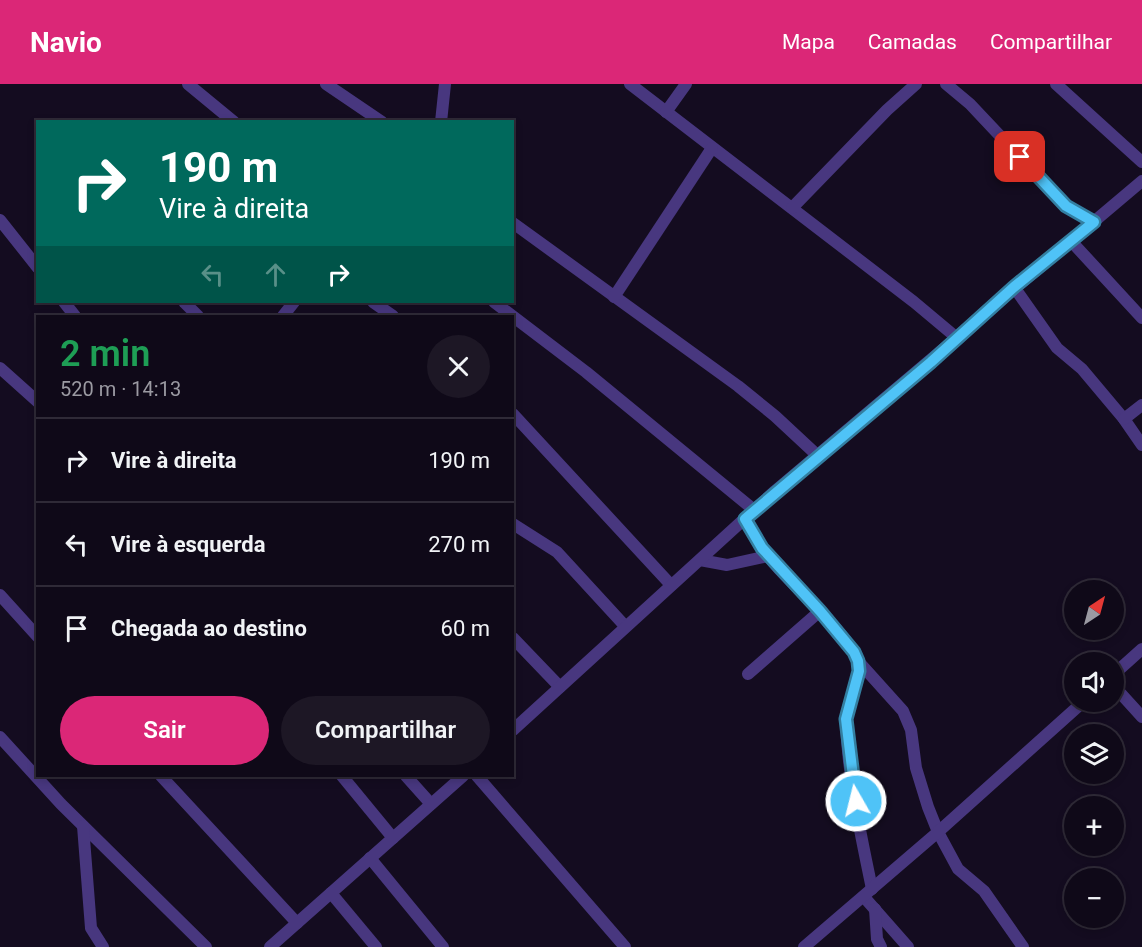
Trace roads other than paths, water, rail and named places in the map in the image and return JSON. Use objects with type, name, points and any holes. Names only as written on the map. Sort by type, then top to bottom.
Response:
[{"type":"street","points":[[188,84],[232,120]]},
{"type":"street","points":[[326,84],[379,120]]},
{"type":"street","points":[[441,120],[445,84]]},
{"type":"street","points":[[630,84],[957,338]]},
{"type":"street","points":[[666,112],[686,84]]},
{"type":"street","points":[[792,208],[887,110],[916,84]]},
{"type":"street","points":[[946,84],[969,104],[1066,206],[1094,222]]},
{"type":"street","points":[[1056,84],[1142,162]]},
{"type":"street","points":[[614,297],[712,148]]},
{"type":"street","points":[[514,729],[749,514],[1014,287],[1140,188]]},
{"type":"street","points":[[0,220],[36,265]]},
{"type":"street","points":[[514,224],[745,392],[818,456]]},
{"type":"street","points":[[1071,240],[1142,318]]},
{"type":"street","points":[[1014,287],[1057,348],[1082,369],[1124,419],[1142,445]]},
{"type":"street","points":[[64,303],[74,315]]},
{"type":"street","points":[[185,303],[197,315]]},
{"type":"street","points":[[375,303],[392,315]]},
{"type":"street","points":[[495,303],[511,315]]},
{"type":"street","points":[[514,317],[586,372],[749,514],[768,556],[820,611],[854,652],[859,671],[847,708],[846,732],[868,893],[875,909],[908,947]]},
{"type":"street","points":[[0,368],[36,400]]},
{"type":"street","points":[[1124,419],[1142,405]]},
{"type":"street","points":[[514,415],[671,585]]},
{"type":"street","points":[[514,525],[557,552],[625,626]]},
{"type":"street","points":[[700,560],[727,565],[768,556]]},
{"type":"street","points":[[0,595],[36,635]]},
{"type":"street","points":[[748,674],[820,611]]},
{"type":"street","points":[[514,639],[560,687]]},
{"type":"street","points":[[1124,665],[1142,649]]},
{"type":"street","points":[[858,661],[881,684],[907,720],[916,768],[938,832],[958,869],[984,891],[1023,947]]},
{"type":"street","points":[[1124,697],[1142,717]]},
{"type":"street","points":[[804,947],[938,832],[1072,712]]},
{"type":"street","points":[[0,737],[36,776]]},
{"type":"street","points":[[37,777],[83,826],[206,947]]},
{"type":"street","points":[[162,777],[297,923]]},
{"type":"street","points":[[343,777],[393,838]]},
{"type":"street","points":[[407,777],[431,804]]},
{"type":"street","points":[[270,947],[462,777]]},
{"type":"street","points":[[478,777],[625,947]]},
{"type":"street","points":[[83,826],[91,928],[103,947]]},
{"type":"street","points":[[370,858],[443,947]]},
{"type":"street","points":[[331,893],[376,947]]},
{"type":"street","points":[[875,909],[877,939],[881,947]]}]
